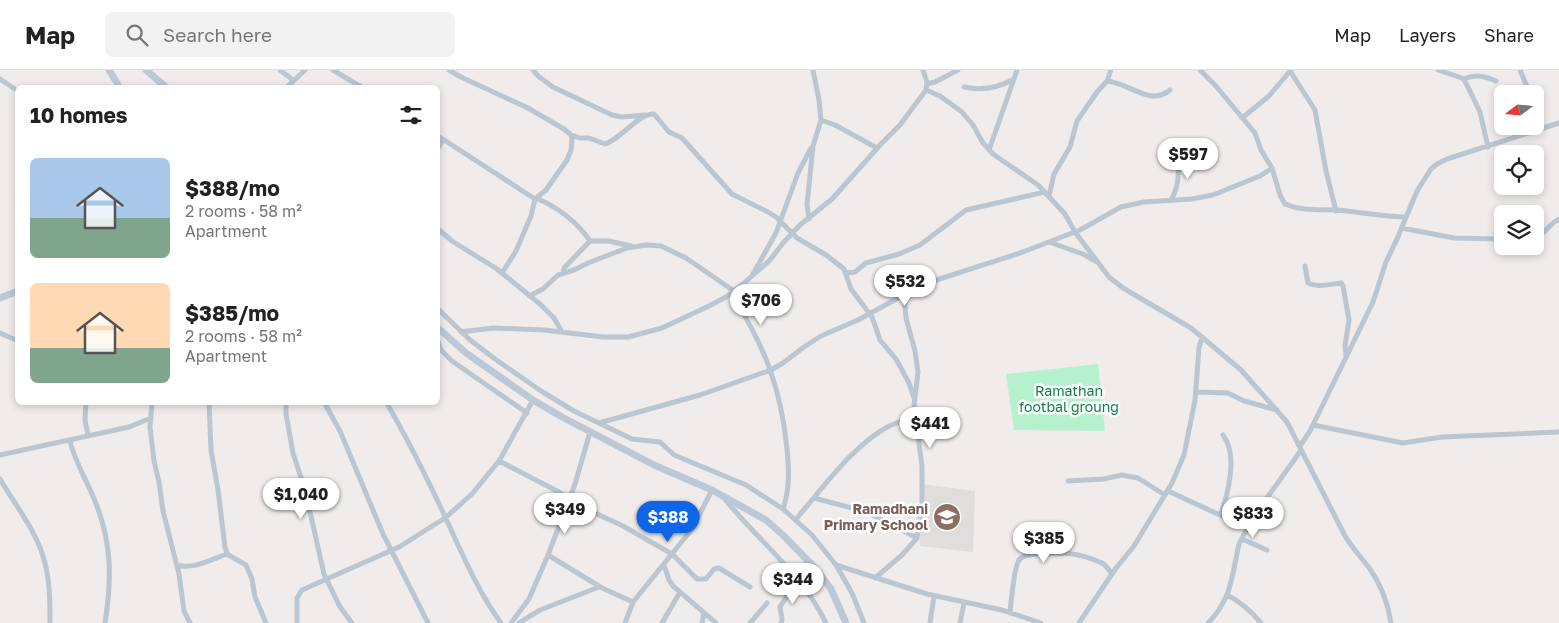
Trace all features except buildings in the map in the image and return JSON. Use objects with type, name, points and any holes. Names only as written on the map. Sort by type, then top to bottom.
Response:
[{"type":"main road","points":[[109,70],[118,85]]},
{"type":"main road","points":[[146,70],[164,85]]},
{"type":"main road","points":[[0,298],[15,293]]},
{"type":"main road","points":[[440,330],[466,353],[533,400],[654,465],[712,490],[766,520],[816,569],[831,589],[846,623]]},
{"type":"street","points":[[280,70],[292,80]]},
{"type":"street","points":[[288,85],[305,70]]},
{"type":"street","points":[[332,70],[358,85]]},
{"type":"street","points":[[449,70],[461,78],[528,108],[571,135],[589,138],[605,144],[614,140],[646,116]]},
{"type":"street","points":[[533,70],[538,76],[553,86],[594,108],[612,115],[621,117],[654,114],[669,132],[682,138],[732,194],[755,204],[780,221],[792,234],[843,268],[851,289],[870,314],[880,340],[896,359],[907,379],[914,398]]},
{"type":"street","points":[[809,219],[807,205],[813,146],[821,120],[813,70]]},
{"type":"street","points":[[923,70],[926,87],[962,112],[989,150],[1007,165],[1029,177],[1065,214],[1075,232],[1109,277],[1123,288],[1180,320],[1202,337],[1241,370],[1277,410],[1287,422],[1352,548],[1368,567],[1381,588],[1391,623]]},
{"type":"street","points":[[461,332],[493,328],[562,332],[603,338],[628,337],[648,333],[674,323],[732,292],[770,260],[782,243],[832,199],[900,125],[926,87],[958,70]]},
{"type":"street","points":[[989,150],[1016,70]]},
{"type":"street","points":[[1047,194],[1054,174],[1070,147],[1077,121],[1107,81],[1111,70]]},
{"type":"street","points":[[1200,70],[1227,98],[1258,137],[1285,204],[1308,211],[1336,210],[1387,217],[1406,217]]},
{"type":"street","points":[[1242,118],[1269,96],[1291,70],[1315,110],[1324,162],[1336,210]]},
{"type":"street","points":[[1438,70],[1464,79],[1483,76],[1496,81]]},
{"type":"street","points":[[1520,70],[1526,85]]},
{"type":"street","points":[[0,79],[15,89]]},
{"type":"street","points":[[1464,79],[1480,112],[1488,147]]},
{"type":"street","points":[[964,88],[979,90],[1000,86],[1014,80]]},
{"type":"street","points":[[1107,81],[1155,98],[1164,96],[1170,90]]},
{"type":"street","points":[[821,120],[835,125],[877,148]]},
{"type":"street","points":[[1544,127],[1559,123]]},
{"type":"street","points":[[502,273],[516,251],[531,216],[536,198],[546,190],[567,160],[571,150],[571,135]]},
{"type":"street","points":[[1208,623],[1221,609],[1227,595],[1242,539],[1300,448],[1347,356],[1373,302],[1386,262],[1423,179],[1437,164],[1447,159],[1522,135]]},
{"type":"street","points":[[440,138],[536,198],[559,210],[590,241]]},
{"type":"street","points":[[752,276],[774,236],[789,201],[798,173],[813,146]]},
{"type":"street","points":[[1172,200],[1178,180],[1179,154]]},
{"type":"street","points":[[599,423],[700,396],[771,370],[784,363],[821,336],[855,322],[930,281],[1020,253],[1075,232],[1116,209],[1129,204],[1192,199],[1214,195],[1260,176],[1272,168]]},
{"type":"street","points":[[846,273],[855,272],[866,263],[899,254],[920,245],[966,210],[1047,194]]},
{"type":"street","points":[[1544,232],[1559,219]]},
{"type":"street","points":[[1402,228],[1454,238],[1494,239]]},
{"type":"street","points":[[440,231],[452,241],[502,273],[554,318],[562,332]]},
{"type":"street","points":[[563,273],[564,268],[590,241],[609,240],[633,246],[656,245],[686,258],[732,292],[749,321],[771,370],[781,405],[788,462],[788,490],[783,509]]},
{"type":"street","points":[[1049,242],[1083,254],[1098,263]]},
{"type":"street","points":[[529,296],[543,289],[555,277],[563,273],[633,246]]},
{"type":"street","points":[[1305,266],[1306,277],[1311,285],[1341,283],[1343,286],[1349,320],[1345,346],[1347,356]]},
{"type":"street","points":[[875,578],[902,556],[917,538],[922,505],[922,466],[914,417],[914,398],[918,372],[915,351],[906,318],[904,296]]},
{"type":"street","points":[[440,311],[461,332],[494,359],[541,391],[632,439],[660,442],[674,454],[746,485],[783,509],[812,535],[836,565],[852,592],[864,623]]},
{"type":"street","points":[[0,333],[15,340]]},
{"type":"street","points":[[1079,623],[1112,574],[1134,546],[1166,493],[1184,455],[1196,392],[1198,358],[1202,337]]},
{"type":"street","points":[[440,347],[452,361],[527,413]]},
{"type":"street","points":[[1196,392],[1228,394],[1244,401],[1277,410]]},
{"type":"street","points":[[297,623],[298,594],[306,588],[392,550],[446,518],[472,494],[499,461],[533,400]]},
{"type":"street","points":[[86,405],[85,420],[88,435]]},
{"type":"street","points":[[152,405],[151,442],[163,511],[176,565],[184,611],[190,623]]},
{"type":"street","points":[[209,405],[211,450],[218,490],[221,529],[228,554],[246,565],[252,579],[254,597],[266,623]]},
{"type":"street","points":[[286,405],[293,453],[305,490],[326,580],[352,623]]},
{"type":"street","points":[[326,405],[340,431],[376,518],[428,623]]},
{"type":"street","points":[[388,405],[490,608],[501,623]]},
{"type":"street","points":[[796,519],[830,478],[867,441],[888,427],[914,417]]},
{"type":"street","points":[[0,455],[135,425],[151,418]]},
{"type":"street","points":[[1313,425],[1403,443],[1442,437],[1559,432]]},
{"type":"street","points":[[510,623],[529,598],[548,555],[575,484],[590,432]]},
{"type":"street","points":[[1221,514],[1230,485],[1229,446],[1223,435]]},
{"type":"street","points":[[70,440],[76,459],[100,514],[108,546],[110,583],[105,623]]},
{"type":"street","points":[[499,461],[672,554],[697,579],[706,579],[714,569],[719,568],[750,587]]},
{"type":"street","points":[[1068,481],[1103,479],[1122,475],[1138,478],[1166,493],[1221,514],[1248,528]]},
{"type":"street","points":[[0,479],[30,528],[43,554],[50,591],[50,623]]},
{"type":"street","points":[[625,623],[633,602],[692,529],[712,490]]},
{"type":"street","points":[[723,497],[744,523],[798,578],[814,599],[826,623]]},
{"type":"street","points":[[814,498],[867,512],[917,538]]},
{"type":"street","points":[[1242,539],[1267,550]]},
{"type":"street","points":[[176,565],[182,567],[191,566],[228,554]]},
{"type":"street","points":[[1014,623],[1017,567],[1023,556],[1032,554],[1072,554],[1104,564],[1112,574]]},
{"type":"street","points":[[548,555],[599,587],[633,602]]},
{"type":"street","points":[[664,565],[670,582],[716,623]]},
{"type":"street","points":[[836,565],[934,596],[1013,614],[1041,623]]},
{"type":"street","points":[[781,623],[783,618],[780,607],[798,578]]},
{"type":"street","points":[[519,623],[540,610],[599,587]]},
{"type":"street","points":[[662,623],[680,592]]},
{"type":"street","points":[[1227,595],[1239,601],[1261,623]]},
{"type":"street","points":[[930,623],[934,596]]},
{"type":"street","points":[[750,623],[767,603]]},
{"type":"street","points":[[960,623],[964,603]]},
{"type":"street","points":[[702,623],[704,613]]},
{"type":"shaded area","points":[[921,484],[975,491],[973,552],[920,546]]},
{"type":"green space","name":"Ramathan footbal groung","points":[[1098,364],[1105,431],[1014,430],[1006,374]]},
{"type":"place","name":"Ramadhani Primary School","points":[[947,517]]}]
